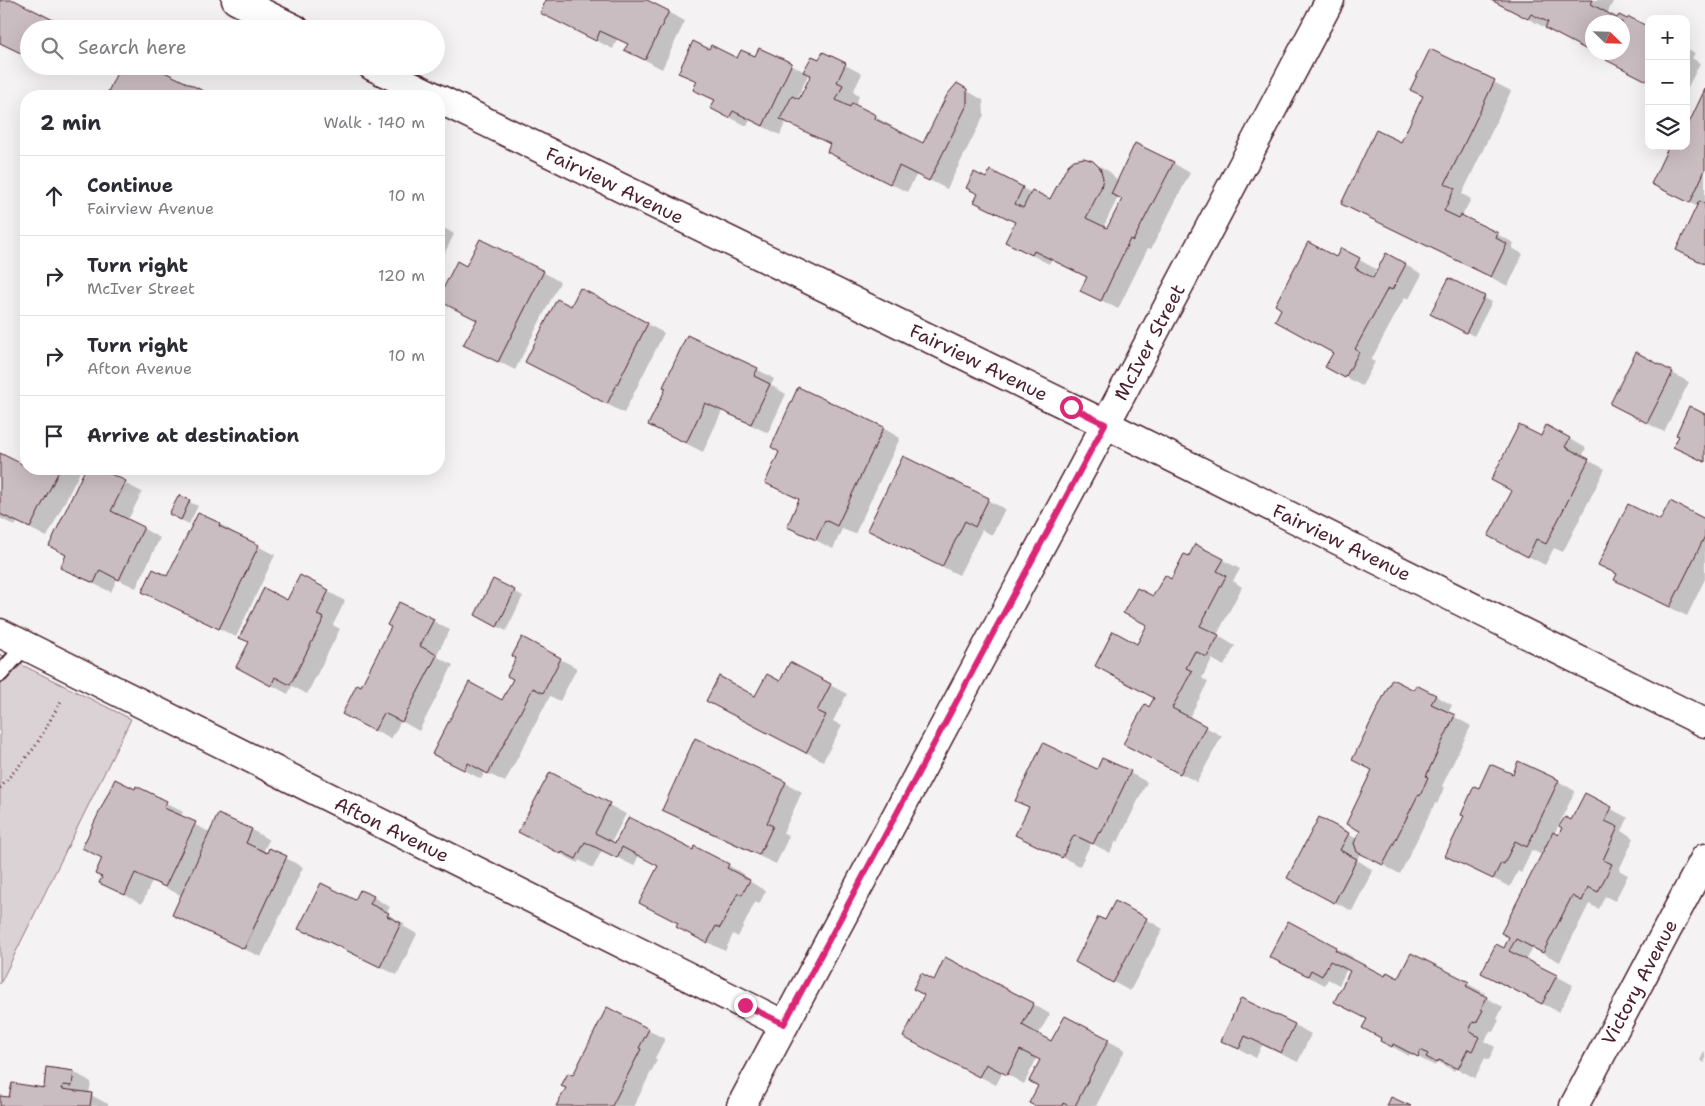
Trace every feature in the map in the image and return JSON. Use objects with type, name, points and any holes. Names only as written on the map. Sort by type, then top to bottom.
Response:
[{"type":"street","points":[[236,0],[277,20]]},
{"type":"street","name":"McIver Street","points":[[741,1106],[1330,0]]},
{"type":"street","points":[[391,75],[422,90]]},
{"type":"street","name":"Fairview Avenue","points":[[445,102],[1105,424],[1705,722]]},
{"type":"street","name":"Afton Avenue","points":[[0,633],[784,1024]]},
{"type":"street","name":"Victory Avenue","points":[[1574,1106],[1705,858]]},
{"type":"lane","points":[[0,674],[25,646]]},
{"type":"path","points":[[0,788],[35,747],[64,697]]},
{"type":"shaded area","points":[[0,654],[131,719],[0,984]]},
{"type":"building","points":[[0,0],[14,0],[53,20],[20,20],[20,53],[0,43]]},
{"type":"building","points":[[546,0],[647,0],[669,11],[645,60],[624,50],[628,44],[600,31],[596,41],[540,13]]},
{"type":"building","points":[[1491,0],[1593,0],[1591,4],[1611,15],[1585,15],[1585,49],[1545,28],[1548,22],[1531,14],[1528,19]]},
{"type":"building","points":[[1630,18],[1645,25],[1645,80],[1606,60],[1630,60]]},
{"type":"building","points":[[693,41],[709,49],[711,45],[737,58],[741,50],[755,56],[759,48],[792,63],[763,126],[733,111],[729,118],[710,108],[715,100],[693,90],[697,81],[678,73]]},
{"type":"building","points":[[1430,49],[1495,80],[1445,184],[1455,188],[1444,211],[1459,218],[1461,215],[1498,233],[1496,238],[1507,244],[1491,277],[1341,204],[1376,130],[1401,142],[1423,96],[1410,90]]},
{"type":"building","points":[[823,52],[846,63],[837,82],[843,85],[836,100],[850,107],[852,103],[876,115],[875,119],[923,143],[947,95],[957,83],[967,89],[967,105],[929,181],[899,166],[890,184],[827,152],[830,144],[780,119],[792,96],[799,99],[811,75],[803,72],[812,56],[819,59]]},
{"type":"building","points":[[116,75],[171,75],[202,90],[109,90]]},
{"type":"building","points":[[1705,89],[1705,170],[1690,203],[1651,184],[1667,150],[1690,150],[1690,121]]},
{"type":"building","points":[[1135,143],[1174,162],[1133,241],[1130,239],[1101,301],[1080,291],[1087,277],[1034,251],[1032,255],[1005,242],[1015,222],[974,202],[978,194],[966,188],[974,172],[986,178],[990,170],[1023,187],[1015,204],[1023,208],[1032,190],[1050,199],[1068,165],[1074,160],[1084,158],[1093,161],[1100,168],[1103,178],[1101,188],[1086,218],[1107,228],[1122,199],[1111,194]]},
{"type":"building","points":[[1699,201],[1705,204],[1705,264],[1676,250]]},
{"type":"building","points":[[480,239],[544,271],[498,362],[463,345],[477,320],[445,304],[445,285],[457,261],[466,266]]},
{"type":"building","points":[[1308,242],[1336,257],[1341,248],[1360,258],[1355,268],[1373,278],[1386,253],[1406,264],[1392,290],[1388,288],[1355,349],[1359,352],[1345,378],[1325,367],[1333,353],[1275,321],[1281,309],[1275,305]]},
{"type":"building","points":[[1449,278],[1485,296],[1466,333],[1430,314]]},
{"type":"building","points":[[580,288],[648,323],[607,404],[525,362],[557,299],[571,306]]},
{"type":"building","points":[[687,335],[758,368],[754,376],[770,384],[751,424],[705,403],[686,443],[648,425],[666,388],[663,387]]},
{"type":"building","points":[[1636,352],[1673,372],[1647,423],[1610,404]]},
{"type":"building","points":[[798,387],[884,427],[837,526],[825,520],[816,540],[787,527],[799,499],[765,483],[779,452],[771,447]]},
{"type":"building","points":[[1689,406],[1705,414],[1705,462],[1673,447],[1679,436],[1676,435]]},
{"type":"building","points":[[1519,425],[1541,436],[1546,425],[1570,438],[1565,447],[1589,459],[1546,544],[1536,539],[1528,557],[1488,536],[1512,491],[1491,480]]},
{"type":"building","points":[[0,453],[20,463],[20,475],[57,475],[30,528],[0,514]]},
{"type":"building","points":[[903,456],[989,498],[975,527],[965,521],[942,567],[867,530]]},
{"type":"building","points":[[82,475],[113,475],[126,481],[111,511],[144,527],[119,580],[100,570],[94,583],[60,568],[66,555],[49,546]]},
{"type":"building","points":[[179,495],[190,500],[181,520],[169,514]]},
{"type":"building","points":[[1670,501],[1705,519],[1705,536],[1670,607],[1614,580],[1617,574],[1598,565],[1628,504],[1660,520]]},
{"type":"building","points":[[198,513],[220,523],[219,526],[259,545],[219,629],[142,592],[153,569],[167,576]]},
{"type":"building","points":[[1195,544],[1224,559],[1217,571],[1226,576],[1200,626],[1219,635],[1207,657],[1195,651],[1186,668],[1192,671],[1172,708],[1206,726],[1180,774],[1123,744],[1145,704],[1149,707],[1154,698],[1095,666],[1113,631],[1137,644],[1147,625],[1123,613],[1137,588],[1153,596],[1165,575],[1171,579],[1184,554],[1189,556]]},
{"type":"building","points":[[300,575],[329,590],[317,615],[324,618],[290,685],[275,677],[271,686],[236,667],[249,642],[239,638],[264,588],[287,600]]},
{"type":"building","points":[[493,579],[515,590],[497,627],[475,615]]},
{"type":"building","points":[[399,602],[434,619],[420,646],[437,655],[402,722],[384,713],[374,731],[342,714],[357,684],[361,686],[391,627],[387,625]]},
{"type":"building","points":[[522,637],[561,658],[543,693],[533,688],[488,774],[468,763],[464,770],[432,754],[469,682],[502,700],[513,679],[507,676],[516,658],[512,656]]},
{"type":"building","points":[[790,662],[831,684],[817,711],[826,715],[806,753],[706,701],[719,676],[755,696],[767,674],[780,681]]},
{"type":"building","points":[[1392,679],[1414,690],[1416,685],[1436,695],[1431,704],[1455,715],[1426,776],[1428,777],[1420,796],[1418,795],[1383,865],[1357,852],[1354,843],[1360,831],[1346,824],[1372,770],[1352,760]]},
{"type":"building","points":[[695,738],[786,782],[767,823],[773,826],[759,855],[662,810]]},
{"type":"building","points":[[1043,743],[1097,769],[1102,758],[1131,771],[1101,833],[1099,832],[1093,844],[1074,835],[1062,858],[1015,835],[1029,807],[1015,801]]},
{"type":"building","points":[[1518,761],[1559,780],[1527,847],[1515,841],[1504,864],[1501,863],[1493,879],[1445,856],[1464,816],[1461,815],[1474,786],[1479,788],[1490,764],[1513,774]]},
{"type":"building","points":[[550,772],[610,803],[595,833],[615,843],[629,817],[693,850],[694,846],[729,864],[727,868],[750,880],[742,895],[738,893],[720,928],[716,926],[707,943],[676,927],[678,923],[639,903],[658,866],[622,847],[617,858],[585,842],[576,859],[562,852],[561,854],[518,832]]},
{"type":"building","points":[[115,779],[135,789],[136,786],[167,801],[164,808],[196,822],[165,887],[135,873],[125,895],[99,883],[102,877],[95,874],[102,858],[82,848]]},
{"type":"building","points":[[1585,793],[1612,807],[1605,821],[1618,827],[1603,860],[1612,864],[1598,892],[1588,887],[1582,901],[1572,896],[1543,953],[1516,939],[1509,951],[1557,975],[1542,1004],[1481,973],[1496,944],[1504,948],[1509,937],[1501,933],[1553,832],[1558,835],[1562,828],[1559,826],[1565,817],[1571,820]]},
{"type":"building","points":[[218,814],[252,829],[246,843],[267,853],[269,848],[287,856],[244,949],[172,915]]},
{"type":"building","points":[[1319,817],[1349,833],[1340,850],[1357,859],[1334,903],[1287,878]]},
{"type":"building","points":[[321,883],[355,900],[360,890],[374,896],[370,904],[389,913],[387,916],[401,923],[380,967],[309,932],[298,929]]},
{"type":"building","points":[[1115,901],[1147,918],[1113,983],[1075,962],[1098,917],[1105,920]]},
{"type":"building","points":[[1288,921],[1337,947],[1335,950],[1385,976],[1387,972],[1398,978],[1411,953],[1469,982],[1466,986],[1487,997],[1481,1009],[1483,1010],[1476,1023],[1473,1022],[1469,1031],[1479,1037],[1472,1051],[1468,1049],[1458,1069],[1439,1060],[1437,1063],[1426,1057],[1428,1054],[1421,1050],[1418,1057],[1393,1044],[1392,1047],[1380,1041],[1381,1038],[1362,1028],[1367,1019],[1334,1002],[1350,971],[1330,961],[1322,976],[1311,970],[1308,976],[1269,957]]},
{"type":"building","points":[[945,957],[1034,1003],[1022,1025],[1051,1041],[1065,1016],[1109,1039],[1075,1106],[1063,1103],[1062,1106],[1035,1106],[1029,1103],[1038,1086],[1029,1081],[1040,1060],[1020,1050],[1007,1075],[986,1064],[979,1077],[903,1037],[924,995],[913,989],[921,973],[934,980]]},
{"type":"building","points":[[1241,998],[1295,1024],[1281,1053],[1245,1036],[1239,1049],[1221,1041]]},
{"type":"building","points":[[607,1007],[649,1029],[612,1106],[556,1106],[566,1088],[561,1086],[568,1073],[573,1075]]},
{"type":"building","points":[[46,1067],[74,1071],[72,1086],[63,1085],[62,1089],[92,1093],[90,1106],[0,1106],[0,1096],[9,1097],[12,1083],[44,1088]]},
{"type":"building","points":[[1391,1097],[1411,1106],[1387,1106]]},
{"type":"route","points":[[745,1005],[784,1024],[1105,424],[1071,407]]}]
